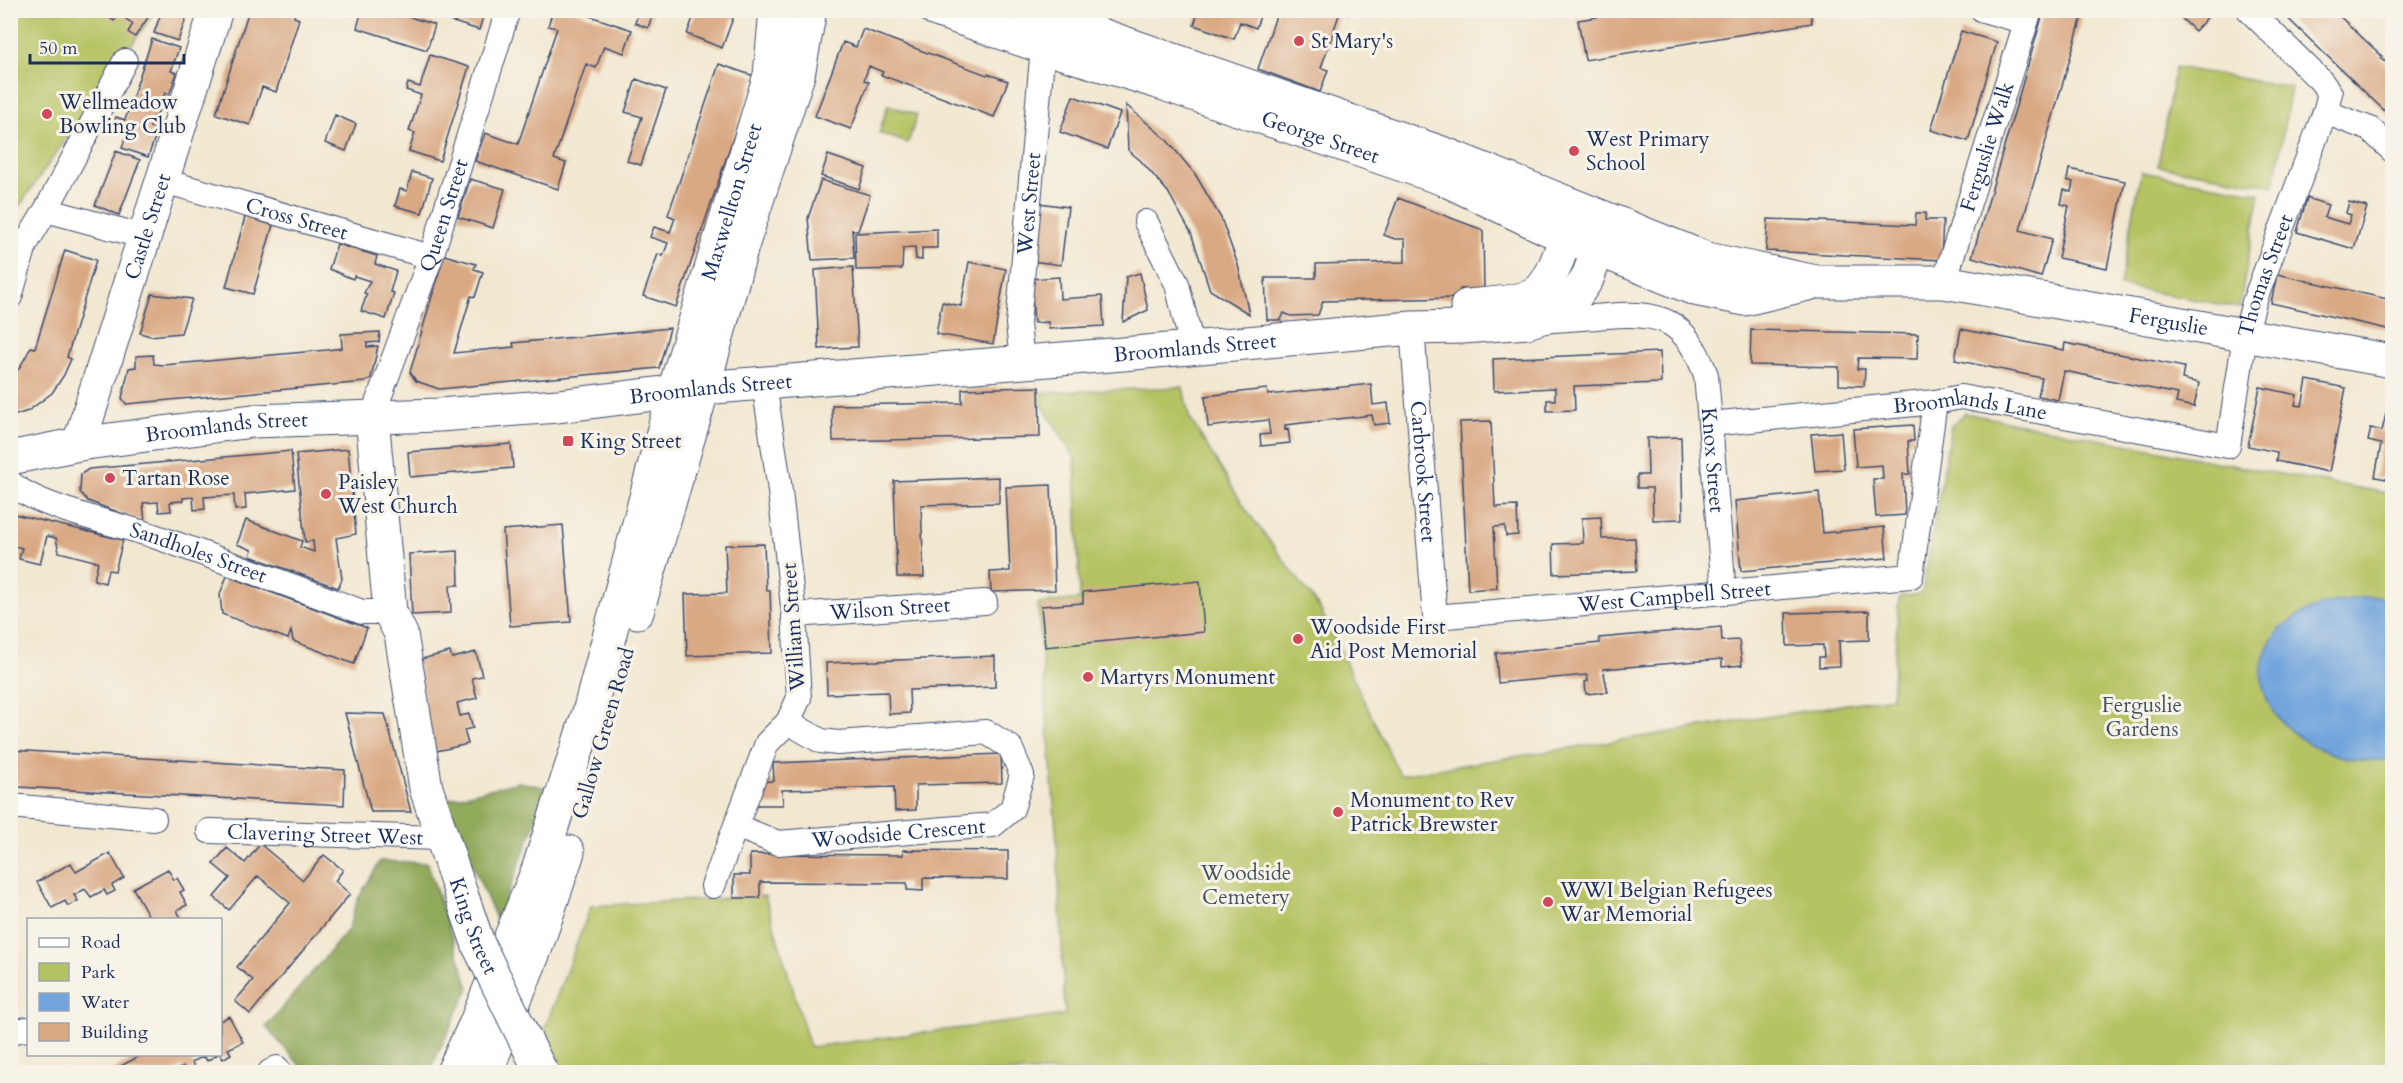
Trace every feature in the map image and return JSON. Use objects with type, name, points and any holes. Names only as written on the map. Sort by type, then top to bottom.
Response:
[{"type":"main road","name":"Castle Street","points":[[80,444],[216,10]]},
{"type":"main road","name":"Maxwellton Street","points":[[688,390],[746,159],[770,75],[776,10]]},
{"type":"main road","name":"Maxwellton Street","points":[[688,390],[742,246],[798,75],[810,10]]},
{"type":"main road","name":"George Street","points":[[936,10],[1043,47],[1158,82],[1572,222],[1727,263],[1816,282]]},
{"type":"main road","name":"George Street","points":[[1029,10],[1445,154],[1572,222]]},
{"type":"main road","name":"Broomlands Street","points":[[1412,328],[1465,306],[1520,299],[1538,293],[1553,268],[1572,222]]},
{"type":"main road","points":[[1572,222],[1598,250],[1695,289],[1745,299],[1816,282],[1944,282]]},
{"type":"main road","name":"Broomlands Street","points":[[10,458],[80,444],[252,421],[439,415],[558,406],[688,390],[1022,361],[1412,328],[1527,322],[1551,314],[1572,301],[1587,279],[1598,250]]},
{"type":"main road","name":"Ferguslie","points":[[1944,282],[2392,361]]},
{"type":"main road","name":"Gallow Green Road","points":[[453,1072],[516,929],[562,798],[688,390]]},
{"type":"main road","name":"Gallow Green Road","points":[[486,1072],[536,947],[588,790],[639,605],[688,390]]},
{"type":"main road","name":"King Street","points":[[372,417],[390,612],[400,634],[426,788],[478,946],[541,1072]]},
{"type":"street","name":"Queen Street","points":[[372,417],[431,257],[508,10]]},
{"type":"street","points":[[1983,10],[2028,16]]},
{"type":"street","points":[[2248,10],[2320,80],[2330,93],[2325,112],[2370,129],[2392,150]]},
{"type":"street","name":"Ferguslie Walk","points":[[1944,282],[2028,16]]},
{"type":"street","name":"West Street","points":[[1022,361],[1018,324],[1043,47]]},
{"type":"street","points":[[10,297],[25,244],[46,210],[125,61]]},
{"type":"street","name":"Thomas Street","points":[[2228,446],[2245,336],[2254,302],[2325,112]]},
{"type":"street","name":"Cross Street","points":[[164,181],[431,257]]},
{"type":"street","points":[[46,210],[146,237]]},
{"type":"street","points":[[1146,222],[1177,284],[1192,347]]},
{"type":"street","name":"Broomlands Street","points":[[1527,322],[1642,314],[1655,316],[1683,334]]},
{"type":"street","name":"Carbrook Street","points":[[1412,328],[1435,617]]},
{"type":"street","name":"Knox Street","points":[[1683,334],[1692,344],[1706,375],[1724,592]]},
{"type":"street","name":"William Street","points":[[712,886],[767,743],[788,722],[799,698],[794,615],[779,483],[764,384]]},
{"type":"street","name":"Broomlands Lane","points":[[1710,424],[1935,402],[1961,397],[2228,446]]},
{"type":"street","name":"West Campbell Street","points":[[1435,617],[1911,576],[1935,402]]},
{"type":"street","name":"Sandholes Street","points":[[10,482],[17,489],[52,504],[150,535],[362,612],[390,612]]},
{"type":"street","name":"Wilson Street","points":[[794,615],[986,602]]},
{"type":"street","name":"Woodside Crescent","points":[[736,826],[778,843],[993,825],[1012,809],[1022,775],[1010,747],[986,732],[838,743],[821,741],[788,722]]},
{"type":"street","points":[[10,806],[154,819]]},
{"type":"street","name":"Clavering Street West","points":[[209,831],[441,838]]},
{"type":"street","points":[[270,1072],[277,1068],[280,1072]]},
{"type":"green space","name":"Wellmeadow Bowling Club","points":[[10,11],[155,11],[11,218],[10,218]]},
{"type":"green space","points":[[2175,67],[2291,87],[2274,186],[2158,166]]},
{"type":"green space","points":[[888,105],[917,115],[908,143],[879,133]]},
{"type":"green space","points":[[2141,172],[2260,193],[2239,308],[2120,286]]},
{"type":"green space","points":[[1183,387],[1189,417],[1247,511],[1319,607],[1400,775],[1892,697],[1899,597],[1922,593],[1951,426],[1965,413],[2392,494],[2392,1072],[566,1072],[543,1033],[591,906],[765,896],[810,1047],[1065,1015],[1057,842],[1038,604],[1080,599],[1075,458],[1035,393]]},
{"type":"green space","points":[[519,782],[549,788],[497,921],[444,800]]},
{"type":"green space","points":[[380,861],[427,863],[469,988],[429,1072],[306,1072],[266,1027],[348,930],[357,901]]},
{"type":"water","points":[[2374,597],[2392,598],[2392,761],[2341,756],[2302,739],[2275,714],[2263,684],[2265,654],[2283,627],[2319,606]]},
{"type":"building","points":[[98,10],[153,10],[135,37],[128,32],[133,24],[119,14],[114,21]]},
{"type":"building","points":[[162,10],[189,10],[178,41],[154,33]]},
{"type":"building","points":[[249,10],[296,10],[294,17],[299,19],[276,92],[262,87],[250,125],[216,114]]},
{"type":"building","points":[[362,10],[388,10],[435,25],[427,50],[357,28]]},
{"type":"building","points":[[433,10],[485,10],[479,30],[431,15]]},
{"type":"building","points":[[553,10],[572,10],[632,30],[624,53],[604,46],[596,68],[586,64],[554,159],[566,163],[558,189],[475,161],[485,133],[518,144],[557,28],[548,26]]},
{"type":"building","points":[[639,10],[653,13],[648,28],[635,23]]},
{"type":"building","points":[[696,10],[736,10],[722,48],[687,34]]},
{"type":"building","points":[[1146,10],[1164,10],[1162,16]]},
{"type":"building","points":[[1199,10],[1262,10],[1256,28],[1240,22],[1234,39],[1194,25]]},
{"type":"building","name":"St Mary's","points":[[1278,10],[1349,10],[1348,15],[1340,12],[1321,68],[1328,70],[1320,92],[1258,69]]},
{"type":"building","points":[[1596,10],[1810,10],[1812,23],[1585,60],[1578,20],[1597,17]]},
{"type":"building","points":[[2044,10],[2084,10],[2020,230],[2052,239],[2041,277],[1972,257]]},
{"type":"building","points":[[2173,10],[2214,10],[2195,31]]},
{"type":"building","points":[[2279,10],[2333,10],[2383,57],[2381,58],[2392,68],[2392,118]]},
{"type":"building","points":[[863,29],[1008,81],[994,117],[881,75],[883,72],[869,66],[864,80],[869,82],[851,129],[815,116],[843,42],[856,47]]},
{"type":"building","points":[[1961,31],[1997,42],[1968,141],[1931,130]]},
{"type":"building","points":[[152,39],[179,48],[171,71],[177,73],[169,95],[165,93],[150,127],[158,129],[148,157],[122,148],[127,132],[113,127],[116,117],[125,120]]},
{"type":"building","points":[[430,55],[469,67],[440,161],[409,151],[415,133],[409,131],[421,95],[406,90],[408,83],[420,87]]},
{"type":"building","points":[[719,64],[754,76],[676,307],[643,296],[658,254],[663,256],[668,243],[650,237],[654,227],[670,232],[675,218],[668,215]]},
{"type":"building","points":[[636,79],[666,90],[641,165],[627,161],[642,117],[625,112]]},
{"type":"building","points":[[1073,96],[1120,113],[1107,149],[1060,132]]},
{"type":"building","points":[[1126,105],[1166,139],[1195,174],[1221,218],[1238,265],[1249,314],[1210,290],[1191,233],[1168,192],[1141,161],[1128,150]]},
{"type":"building","points":[[335,115],[356,124],[346,151],[325,143]]},
{"type":"building","points":[[116,151],[140,160],[119,215],[95,205]]},
{"type":"building","points":[[828,155],[866,168],[859,189],[821,176]]},
{"type":"building","points":[[2069,169],[2125,181],[2107,268],[2058,258],[2069,206],[2061,204],[2064,190],[2071,192],[2073,182],[2067,180]]},
{"type":"building","points":[[412,172],[432,178],[422,213],[395,206],[400,189],[407,191]]},
{"type":"building","points":[[470,179],[505,189],[493,228],[458,217]]},
{"type":"building","points":[[821,180],[870,195],[858,231],[852,230],[854,258],[812,260],[808,218]]},
{"type":"building","points":[[1398,198],[1483,230],[1484,289],[1460,289],[1457,298],[1323,301],[1318,315],[1291,316],[1284,313],[1281,320],[1267,320],[1265,278],[1316,278],[1316,264],[1405,262],[1405,239],[1395,239],[1384,235]]},
{"type":"building","points":[[2307,198],[2328,205],[2324,217],[2348,224],[2351,215],[2346,213],[2349,202],[2367,207],[2354,249],[2297,232]]},
{"type":"building","points":[[1039,203],[1068,207],[1061,265],[1032,261]]},
{"type":"building","points":[[1916,213],[1926,213],[1925,220],[1943,220],[1941,260],[1766,251],[1768,219],[1915,225]]},
{"type":"building","points":[[245,217],[273,225],[253,294],[226,287]]},
{"type":"building","points":[[937,229],[937,248],[922,248],[922,260],[916,259],[915,247],[903,248],[902,269],[856,270],[855,233]]},
{"type":"building","points":[[337,244],[377,256],[375,264],[396,271],[390,292],[394,293],[386,319],[361,311],[367,294],[364,293],[370,281],[354,276],[353,279],[329,269]]},
{"type":"building","points":[[65,250],[96,260],[67,357],[71,359],[52,393],[28,411],[10,417],[10,375],[19,369],[31,347],[35,348]]},
{"type":"building","points":[[444,255],[476,264],[474,269],[483,272],[475,297],[471,296],[454,353],[514,347],[513,343],[670,328],[659,368],[439,389],[416,381],[410,372]]},
{"type":"building","points":[[969,262],[1006,269],[993,344],[936,334],[942,302],[961,306]]},
{"type":"building","points":[[853,267],[858,347],[819,349],[815,270]]},
{"type":"building","points":[[1140,273],[1148,310],[1123,322],[1126,277]]},
{"type":"building","points":[[2277,274],[2392,300],[2392,330],[2271,303]]},
{"type":"building","points":[[1059,277],[1060,299],[1102,296],[1104,326],[1049,329],[1048,322],[1034,323],[1031,279]]},
{"type":"building","points":[[152,294],[192,299],[181,333],[150,336],[140,333]]},
{"type":"building","points":[[1961,329],[2064,350],[2065,343],[2184,367],[2182,379],[2199,383],[2194,407],[2176,403],[2178,394],[2064,371],[2058,400],[2038,396],[2042,378],[1955,360]]},
{"type":"building","points":[[1751,330],[1918,334],[1917,359],[1858,358],[1857,369],[1865,369],[1864,386],[1839,385],[1839,367],[1750,365]]},
{"type":"building","points":[[380,332],[379,342],[367,343],[367,347],[378,346],[371,378],[365,382],[126,404],[122,398],[129,368],[136,367],[136,356],[153,355],[154,364],[164,365],[327,350],[342,348],[341,334]]},
{"type":"building","points":[[1660,352],[1661,383],[1574,386],[1575,410],[1547,411],[1547,400],[1555,400],[1555,388],[1494,391],[1493,359]]},
{"type":"building","points":[[2307,380],[2346,388],[2329,472],[2276,461],[2277,452],[2248,446],[2260,387],[2297,395],[2295,405],[2302,406]]},
{"type":"building","points":[[1371,384],[1373,405],[1388,403],[1390,423],[1374,425],[1372,415],[1285,425],[1285,430],[1288,429],[1290,443],[1261,446],[1260,435],[1270,434],[1268,420],[1208,427],[1205,396],[1267,389],[1268,395]]},
{"type":"building","points":[[1039,387],[1040,437],[833,441],[832,405],[962,403],[962,389]]},
{"type":"building","points":[[2390,396],[2392,397],[2392,480],[2375,477],[2381,444],[2368,441],[2371,428],[2382,431]]},
{"type":"building","points":[[1491,421],[1495,507],[1517,506],[1518,535],[1506,536],[1505,526],[1494,527],[1497,588],[1468,590],[1460,422]]},
{"type":"building","points":[[1913,425],[1914,441],[1908,441],[1910,474],[1903,474],[1905,515],[1876,517],[1873,479],[1883,479],[1882,465],[1856,467],[1853,429]]},
{"type":"building","points":[[1841,432],[1844,469],[1815,471],[1811,434]]},
{"type":"building","points":[[1681,437],[1683,519],[1653,520],[1652,488],[1637,488],[1637,475],[1648,475],[1647,438]]},
{"type":"building","points":[[511,444],[513,468],[410,477],[408,452]]},
{"type":"building","points":[[348,449],[356,534],[336,538],[342,579],[338,588],[250,556],[252,550],[237,544],[246,520],[302,541],[300,547],[314,552],[313,541],[305,542],[296,454]]},
{"type":"building","points":[[291,451],[295,489],[245,494],[246,509],[235,510],[234,495],[204,497],[205,509],[194,510],[193,497],[170,502],[171,511],[159,512],[158,502],[143,503],[145,522],[88,501],[80,492],[81,474],[89,469]]},
{"type":"building","points":[[999,477],[999,503],[921,505],[924,577],[897,577],[894,481]]},
{"type":"building","points":[[1051,485],[1055,590],[991,592],[990,572],[1010,571],[1006,487]]},
{"type":"building","points":[[1819,492],[1823,533],[1884,527],[1887,558],[1741,571],[1735,501]]},
{"type":"building","points":[[10,513],[123,540],[115,571],[108,570],[105,583],[94,580],[98,562],[59,552],[56,538],[47,536],[40,564],[19,559],[22,548],[10,545]]},
{"type":"building","points":[[1601,517],[1602,539],[1635,538],[1637,571],[1554,574],[1553,544],[1583,543],[1582,518]]},
{"type":"building","points":[[563,525],[571,622],[510,626],[503,530]]},
{"type":"building","points":[[764,544],[766,590],[770,590],[772,653],[687,656],[685,594],[727,593],[725,545]]},
{"type":"building","points":[[458,551],[459,585],[450,585],[451,613],[412,615],[409,554]]},
{"type":"building","points":[[227,576],[367,628],[354,664],[293,641],[291,631],[288,639],[222,614],[220,594]]},
{"type":"building","points":[[1200,581],[1204,632],[1045,647],[1041,606],[1083,603],[1083,592]]},
{"type":"building","points":[[1869,611],[1869,640],[1839,641],[1840,666],[1819,667],[1819,657],[1824,657],[1823,645],[1787,646],[1786,613]]},
{"type":"building","points":[[1721,627],[1722,641],[1739,640],[1742,665],[1722,667],[1722,659],[1603,669],[1608,692],[1586,694],[1587,675],[1498,683],[1496,653],[1600,643],[1599,638]]},
{"type":"building","points":[[450,652],[452,658],[476,652],[482,676],[472,678],[477,698],[457,703],[460,716],[469,714],[473,728],[464,730],[468,744],[432,752],[417,660]]},
{"type":"building","points":[[995,656],[995,687],[909,690],[910,713],[889,714],[888,692],[827,694],[826,663]]},
{"type":"building","points":[[345,713],[385,714],[411,812],[371,812]]},
{"type":"building","points":[[10,750],[345,770],[344,805],[18,787],[18,782],[10,782]]},
{"type":"building","points":[[1001,754],[1002,783],[916,785],[916,810],[895,811],[894,787],[782,790],[783,805],[757,805],[757,782],[774,781],[773,763]]},
{"type":"building","points":[[260,844],[303,880],[324,855],[343,870],[335,881],[350,894],[250,1014],[235,1001],[253,980],[237,967],[290,903],[258,876],[229,910],[214,897],[230,878],[213,864],[227,848],[245,863]]},
{"type":"building","points":[[903,850],[1008,851],[1008,879],[923,878],[923,891],[907,890],[907,883],[760,882],[760,898],[734,898],[734,875],[750,875],[750,854],[903,855]]},
{"type":"building","points":[[110,853],[124,878],[112,885],[115,891],[107,895],[104,890],[91,897],[85,889],[74,895],[78,901],[68,906],[65,901],[52,908],[37,882],[71,863],[76,872]]},
{"type":"building","points":[[168,869],[174,880],[177,878],[184,890],[180,892],[187,905],[177,910],[181,918],[150,918],[133,888]]},
{"type":"building","points":[[229,1016],[243,1042],[228,1049],[231,1054],[223,1059],[221,1056],[222,1020]]},
{"type":"building","points":[[140,1056],[204,1056],[192,1062],[195,1069],[187,1072],[183,1067],[172,1072],[109,1072]]},
{"type":"building","points":[[204,1056],[215,1056],[207,1061]]},
{"type":"place","name":"St Mary's","points":[[1299,41]]},
{"type":"place","name":"Wellmeadow Bowling Club","points":[[47,114]]},
{"type":"place","name":"West Primary School","points":[[1574,151]]},
{"type":"place","name":"King Street","points":[[568,441]]},
{"type":"place","name":"Tartan Rose","points":[[110,478]]},
{"type":"place","name":"Paisley West Church","points":[[326,494]]},
{"type":"place","name":"Woodside First Aid Post Memorial","points":[[1298,639]]},
{"type":"place","name":"Martyrs Monument","points":[[1088,677]]},
{"type":"place","name":"Monument to Rev Patrick Brewster","points":[[1338,812]]},
{"type":"place","name":"WWI Belgian Refugees War Memorial","points":[[1548,902]]},
{"type":"park label","name":"Ferguslie Gardens","points":[[2142,717]]},
{"type":"park label","name":"Woodside Cemetery","points":[[1246,885]]}]
